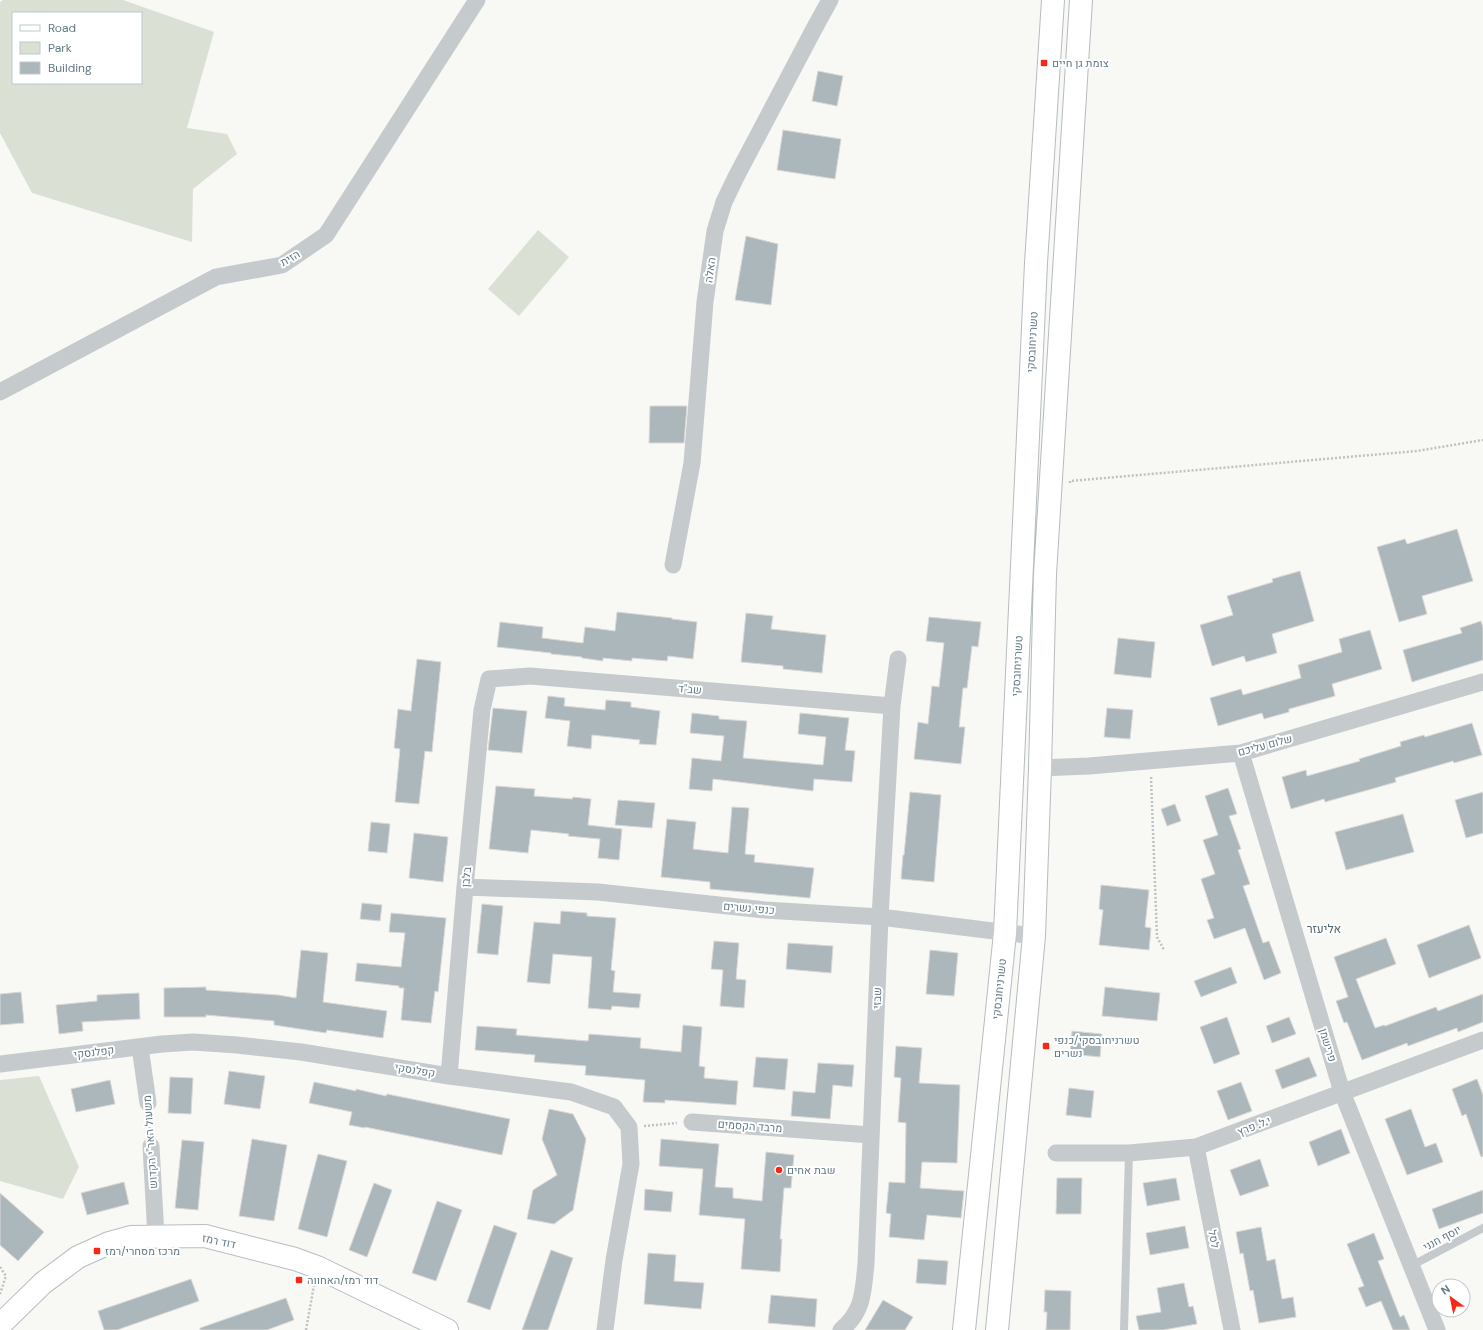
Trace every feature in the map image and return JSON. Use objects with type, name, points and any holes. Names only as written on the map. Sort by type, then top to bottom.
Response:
[{"type":"main road","name":"טשרניחובסקי","points":[[964,1330],[1005,933],[1036,263],[1053,0]]},
{"type":"main road","points":[[997,1330],[1034,936],[1045,574],[1081,0]]},
{"type":"main road","name":"דוד רמז","points":[[2,1324],[43,1282],[78,1257],[109,1243],[131,1237],[205,1236],[295,1259],[317,1267],[447,1330]]},
{"type":"street","name":"הזית","points":[[0,392],[216,277],[282,265],[326,235],[477,0]]},
{"type":"street","name":"האלה","points":[[673,565],[692,463],[706,302],[716,231],[724,202],[830,0]]},
{"type":"street","name":"שבזי","points":[[841,1330],[848,1324],[861,1304],[866,1264],[880,917],[892,706],[898,659]]},
{"type":"street","name":"שב''ד","points":[[489,679],[530,676],[892,706]]},
{"type":"street","name":"בלבן","points":[[449,1076],[482,710],[489,679]]},
{"type":"street","name":"שלום עליכם","points":[[1040,768],[1241,753],[1483,682]]},
{"type":"street","name":"פרישמן","points":[[1241,753],[1342,1092],[1436,1330]]},
{"type":"street","name":"כנפי נשרים","points":[[465,887],[598,892],[765,910],[880,917],[1034,936]]},
{"type":"street","name":"י.ל. פרץ","points":[[1056,1153],[1129,1153],[1196,1147],[1483,1040]]},
{"type":"street","name":"קפלנסקי","points":[[0,1064],[193,1042],[237,1045],[301,1052],[449,1076],[571,1092],[614,1107],[629,1128]]},
{"type":"street","name":"משעול האר''י הקדוש","points":[[140,1047],[148,1103]]},
{"type":"street","name":"מרבד הקסמים","points":[[692,1122],[872,1135]]},
{"type":"street","points":[[603,1325],[631,1164],[629,1128]]},
{"type":"street","name":"משעול האר''י הקדוש","points":[[151,1146],[156,1237]]},
{"type":"street","name":"לסל","points":[[1196,1147],[1232,1330]]},
{"type":"lane","points":[[1124,1330],[1129,1153]]},
{"type":"lane","name":"יוסף חנני","points":[[1411,1266],[1483,1228]]},
{"type":"path","points":[[1070,481],[1417,451],[1483,440]]},
{"type":"path","points":[[1151,760],[1157,937],[1164,950]]},
{"type":"path","name":"משעול האר''י הקדוש","points":[[148,1103],[151,1146]]},
{"type":"path","points":[[629,1128],[692,1122]]},
{"type":"path","points":[[0,1267],[6,1276],[0,1294]]},
{"type":"path","points":[[306,1330],[317,1267]]},
{"type":"green space","points":[[3,0],[123,0],[214,32],[187,128],[227,134],[237,154],[193,189],[192,242],[32,193],[0,133],[0,2]]},
{"type":"green space","points":[[538,230],[569,257],[519,316],[488,289]]},
{"type":"green space","points":[[39,1076],[79,1167],[63,1199],[0,1181],[0,1080]]},
{"type":"building","points":[[818,71],[843,76],[837,106],[812,101]]},
{"type":"building","points":[[783,130],[841,139],[835,179],[777,170]]},
{"type":"building","points":[[746,236],[778,244],[771,305],[735,300]]},
{"type":"building","points":[[650,406],[687,406],[684,443],[649,443]]},
{"type":"building","points":[[1457,529],[1473,581],[1422,596],[1427,614],[1399,622],[1377,547],[1405,539],[1407,544]]},
{"type":"building","points":[[1300,571],[1314,621],[1272,634],[1277,653],[1246,662],[1244,656],[1212,666],[1200,625],[1233,615],[1227,596],[1273,582],[1272,579]]},
{"type":"building","points":[[617,612],[697,622],[693,659],[668,656],[667,661],[632,658],[632,661],[603,658],[603,661],[582,657],[497,647],[500,622],[543,627],[542,638],[583,643],[585,627],[615,631]]},
{"type":"building","points":[[746,613],[773,616],[771,629],[826,635],[822,673],[783,669],[783,666],[741,662]]},
{"type":"building","points":[[929,617],[981,622],[978,647],[972,646],[967,688],[963,688],[959,727],[965,727],[961,764],[914,759],[918,722],[928,724],[932,686],[939,687],[944,643],[926,641]]},
{"type":"building","points":[[1481,621],[1483,628],[1483,660],[1412,682],[1403,650],[1462,633],[1460,628]]},
{"type":"building","points":[[1370,630],[1382,669],[1332,684],[1335,696],[1289,709],[1289,712],[1264,719],[1262,713],[1218,726],[1210,698],[1241,689],[1243,695],[1301,678],[1298,665],[1342,652],[1339,639]]},
{"type":"building","points":[[1118,638],[1155,642],[1151,678],[1114,674]]},
{"type":"building","points":[[417,659],[441,662],[432,752],[425,751],[419,804],[395,802],[400,749],[394,748],[398,709],[411,711]]},
{"type":"building","points":[[548,696],[565,698],[564,706],[605,710],[606,700],[631,702],[631,707],[660,711],[656,745],[639,744],[640,740],[592,735],[591,749],[567,746],[570,721],[545,718]]},
{"type":"building","points":[[493,708],[527,711],[522,753],[488,750]]},
{"type":"building","points":[[1107,708],[1133,710],[1130,739],[1104,737]]},
{"type":"building","points":[[692,713],[719,716],[719,719],[747,721],[743,758],[823,765],[826,737],[798,734],[800,713],[849,718],[845,750],[855,751],[852,782],[814,779],[813,791],[713,779],[712,791],[689,789],[692,758],[721,761],[724,736],[690,733]]},
{"type":"building","points":[[1472,723],[1482,755],[1454,763],[1453,761],[1395,778],[1396,782],[1368,790],[1325,802],[1324,799],[1291,809],[1282,777],[1306,770],[1307,776],[1360,761],[1359,759],[1401,746],[1400,742],[1424,735],[1425,737]]},
{"type":"building","points":[[496,786],[535,789],[534,796],[591,799],[588,825],[622,829],[619,860],[598,858],[600,839],[531,830],[528,853],[489,849]]},
{"type":"building","points":[[1228,788],[1237,814],[1229,816],[1241,849],[1238,850],[1250,884],[1243,886],[1263,943],[1269,941],[1281,973],[1264,980],[1245,928],[1214,939],[1207,920],[1214,918],[1201,879],[1215,874],[1203,840],[1218,835],[1205,796]]},
{"type":"building","points":[[910,792],[941,795],[934,882],[901,879]]},
{"type":"building","points":[[1483,792],[1483,833],[1466,838],[1455,800]]},
{"type":"building","points":[[618,800],[655,803],[652,828],[615,825]]},
{"type":"building","points":[[1175,804],[1181,821],[1167,826],[1161,809]]},
{"type":"building","points":[[732,807],[749,808],[745,854],[755,855],[754,862],[814,868],[810,898],[710,889],[710,882],[661,877],[667,819],[696,822],[693,849],[728,853]]},
{"type":"building","points":[[1403,814],[1414,852],[1346,870],[1335,832]]},
{"type":"building","points":[[371,822],[390,824],[387,853],[368,851]]},
{"type":"building","points":[[414,833],[448,837],[443,882],[409,878]]},
{"type":"building","points":[[1101,885],[1149,890],[1145,927],[1151,928],[1149,950],[1099,945],[1103,910],[1099,909]]},
{"type":"building","points":[[362,903],[382,905],[380,921],[360,919]]},
{"type":"building","points":[[482,904],[503,906],[498,955],[477,953]]},
{"type":"building","points":[[561,911],[587,913],[587,916],[616,918],[611,970],[615,971],[613,992],[641,994],[639,1008],[612,1006],[611,1010],[588,1008],[592,957],[553,954],[550,984],[527,982],[534,922],[560,924]]},
{"type":"building","points":[[391,913],[446,918],[438,992],[435,991],[431,1023],[401,1020],[404,988],[399,988],[399,986],[355,981],[357,963],[401,967],[405,933],[389,932]]},
{"type":"building","points":[[1469,925],[1481,958],[1429,978],[1417,945]]},
{"type":"building","points":[[1386,938],[1396,964],[1356,979],[1375,1028],[1385,1026],[1436,1007],[1438,1011],[1483,994],[1483,1022],[1458,1032],[1457,1028],[1408,1046],[1407,1043],[1362,1060],[1347,1022],[1344,1023],[1336,1001],[1348,997],[1334,957]]},
{"type":"building","points":[[714,941],[739,943],[736,979],[746,980],[744,1008],[720,1006],[723,970],[711,969]]},
{"type":"building","points":[[788,943],[833,946],[831,973],[786,969]]},
{"type":"building","points":[[301,950],[328,953],[323,1002],[387,1011],[383,1038],[327,1030],[326,1033],[274,1025],[274,1021],[206,1015],[206,1017],[164,1017],[164,988],[206,987],[206,990],[278,995],[296,998]]},
{"type":"building","points":[[930,950],[958,953],[954,996],[926,994]]},
{"type":"building","points":[[1231,967],[1237,983],[1201,997],[1194,981]]},
{"type":"building","points":[[1105,987],[1160,993],[1157,1021],[1102,1016]]},
{"type":"building","points":[[21,992],[24,1023],[0,1025],[0,994]]},
{"type":"building","points":[[139,993],[140,1019],[82,1022],[83,1031],[59,1034],[56,1005],[97,1001],[97,995]]},
{"type":"building","points":[[1227,1017],[1240,1054],[1214,1064],[1200,1027]]},
{"type":"building","points":[[1289,1017],[1296,1034],[1272,1043],[1266,1026]]},
{"type":"building","points":[[683,1025],[702,1027],[699,1066],[705,1067],[704,1078],[738,1081],[736,1105],[665,1100],[665,1103],[643,1102],[645,1080],[585,1075],[586,1066],[534,1062],[535,1055],[475,1050],[477,1026],[517,1029],[516,1035],[588,1041],[589,1034],[641,1038],[640,1048],[681,1052]]},
{"type":"building","points":[[1072,1031],[1102,1034],[1100,1057],[1070,1054]]},
{"type":"building","points":[[896,1046],[922,1048],[919,1083],[960,1085],[957,1163],[922,1162],[920,1188],[964,1191],[961,1218],[927,1215],[924,1240],[889,1237],[891,1214],[886,1213],[889,1182],[905,1183],[906,1123],[898,1122],[901,1078],[894,1077]]},
{"type":"building","points":[[756,1057],[788,1059],[785,1090],[753,1087]]},
{"type":"building","points":[[1309,1057],[1317,1076],[1282,1089],[1275,1070]]},
{"type":"building","points":[[818,1063],[854,1065],[852,1087],[833,1085],[830,1119],[791,1116],[793,1091],[815,1093]]},
{"type":"building","points":[[229,1071],[265,1076],[260,1109],[224,1104]]},
{"type":"building","points":[[170,1077],[193,1078],[191,1114],[168,1113]]},
{"type":"building","points":[[1477,1079],[1483,1095],[1483,1156],[1481,1157],[1466,1114],[1462,1116],[1452,1089]]},
{"type":"building","points":[[110,1080],[115,1104],[76,1112],[71,1089]]},
{"type":"building","points":[[314,1082],[386,1096],[387,1094],[510,1119],[502,1155],[349,1125],[352,1112],[309,1103]]},
{"type":"building","points":[[1241,1082],[1252,1111],[1228,1120],[1217,1091]]},
{"type":"building","points":[[1069,1088],[1094,1091],[1091,1118],[1066,1115]]},
{"type":"building","points":[[549,1109],[573,1114],[586,1139],[573,1210],[554,1224],[527,1219],[533,1190],[557,1175],[542,1139]]},
{"type":"building","points":[[1411,1109],[1425,1147],[1436,1143],[1443,1162],[1407,1175],[1385,1119]]},
{"type":"building","points":[[1341,1129],[1350,1153],[1318,1166],[1309,1142]]},
{"type":"building","points":[[252,1139],[287,1145],[274,1221],[239,1216]]},
{"type":"building","points":[[661,1139],[719,1144],[715,1187],[733,1188],[733,1198],[762,1201],[766,1152],[794,1155],[791,1188],[784,1188],[780,1239],[782,1239],[780,1272],[741,1269],[745,1219],[699,1215],[703,1169],[659,1166]]},
{"type":"building","points":[[182,1140],[204,1142],[198,1210],[175,1208]]},
{"type":"building","points":[[318,1154],[347,1161],[327,1237],[298,1229]]},
{"type":"building","points":[[1260,1159],[1269,1186],[1240,1196],[1230,1170]]},
{"type":"building","points":[[1057,1178],[1082,1178],[1081,1214],[1056,1214]]},
{"type":"building","points":[[1176,1178],[1180,1200],[1147,1206],[1143,1183]]},
{"type":"building","points":[[124,1182],[129,1204],[87,1215],[81,1193]]},
{"type":"building","points":[[374,1183],[392,1190],[367,1257],[349,1250]]},
{"type":"building","points":[[645,1189],[673,1192],[671,1212],[644,1210]]},
{"type":"building","points":[[1483,1190],[1483,1213],[1439,1229],[1432,1209]]},
{"type":"building","points":[[0,1193],[44,1232],[18,1261],[0,1245]]},
{"type":"building","points":[[437,1201],[462,1210],[436,1281],[412,1273]]},
{"type":"building","points":[[494,1225],[517,1233],[490,1310],[467,1302]]},
{"type":"building","points":[[1185,1226],[1189,1248],[1150,1255],[1146,1233]]},
{"type":"building","points":[[1261,1227],[1267,1261],[1275,1259],[1282,1299],[1293,1297],[1296,1317],[1259,1323],[1253,1290],[1250,1291],[1243,1253],[1240,1254],[1236,1232]]},
{"type":"building","points":[[1374,1233],[1384,1259],[1378,1261],[1400,1317],[1404,1315],[1410,1330],[1393,1330],[1381,1301],[1366,1307],[1358,1288],[1364,1286],[1347,1244]]},
{"type":"building","points":[[551,1250],[573,1258],[548,1330],[522,1330]]},
{"type":"building","points":[[648,1253],[676,1255],[674,1281],[704,1283],[701,1309],[644,1304]]},
{"type":"building","points":[[918,1259],[948,1261],[946,1285],[916,1283]]},
{"type":"building","points":[[191,1279],[199,1301],[117,1330],[104,1330],[98,1311]]},
{"type":"building","points":[[1184,1283],[1189,1307],[1193,1306],[1197,1324],[1163,1330],[1139,1330],[1136,1316],[1161,1312],[1157,1288]]},
{"type":"building","points":[[1045,1290],[1071,1291],[1070,1330],[1046,1330],[1047,1312],[1044,1312]]},
{"type":"building","points":[[771,1295],[817,1299],[815,1327],[768,1323]]},
{"type":"building","points":[[286,1298],[294,1320],[267,1330],[200,1330],[200,1328]]},
{"type":"building","points":[[883,1300],[913,1317],[905,1330],[865,1330]]},
{"type":"place","name":"צומת גן חיים","points":[[1044,63]]},
{"type":"place","name":"טשרניחובסקי/כנפי נשרים","points":[[1046,1046]]},
{"type":"place","name":"שבת אחים","points":[[779,1170]]},
{"type":"place","name":"מרכז מסחרי/רמז","points":[[97,1251]]},
{"type":"place","name":"דוד רמז/האחווה","points":[[299,1280]]},
{"type":"district","name":"אליעזר","points":[[1324,929]]}]
